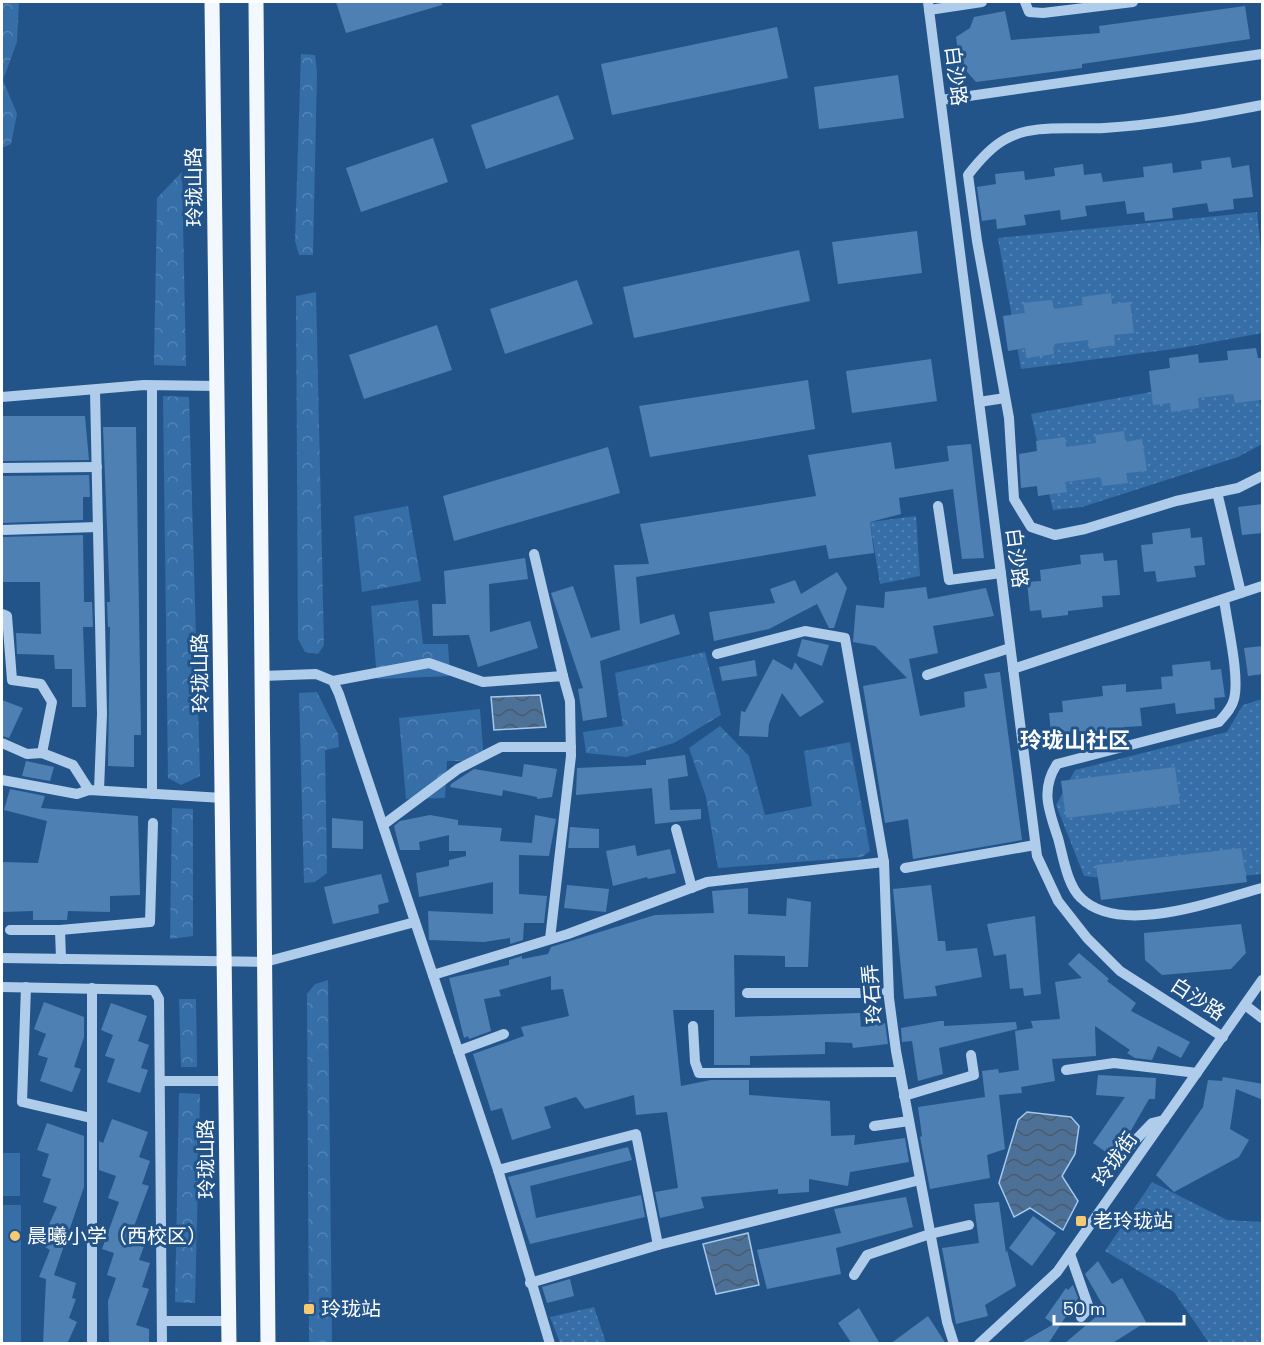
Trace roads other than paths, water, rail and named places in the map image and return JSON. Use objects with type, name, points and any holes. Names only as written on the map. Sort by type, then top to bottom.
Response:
[{"type":"main road","name":"玲珑山路","points":[[212,2],[229,1344]]},
{"type":"main road","points":[[256,2],[268,1344]]},
{"type":"street","points":[[928,6],[982,2]]},
{"type":"street","points":[[1025,2],[1029,12],[1043,13],[1133,2]]},
{"type":"street","name":"白沙路","points":[[928,6],[1037,856],[1058,901],[1095,946],[1120,971],[1223,1037]]},
{"type":"street","points":[[941,100],[1263,54]]},
{"type":"street","points":[[1263,105],[1189,118],[1104,128],[1046,128],[1005,139],[978,162],[969,175],[978,248],[1005,398],[1014,499],[1031,527],[1055,535],[1238,488],[1263,476]]},
{"type":"street","points":[[152,386],[152,794]]},
{"type":"street","points":[[2,397],[152,386],[218,386]]},
{"type":"street","points":[[94,790],[102,714],[95,391]]},
{"type":"street","points":[[979,402],[1005,398]]},
{"type":"street","points":[[2,468],[97,467]]},
{"type":"street","points":[[1217,492],[1241,593]]},
{"type":"street","points":[[938,506],[949,580],[1001,573]]},
{"type":"street","points":[[2,530],[98,527]]},
{"type":"street","points":[[534,554],[570,701],[571,747],[550,939]]},
{"type":"street","points":[[1013,669],[1263,586]]},
{"type":"street","points":[[1224,599],[1234,678],[1234,698],[1228,713],[1219,722],[1057,764],[1047,778],[1049,810],[1069,876],[1080,898],[1097,909],[1110,913],[1162,915],[1263,888]]},
{"type":"street","points":[[2,614],[7,616],[12,680],[41,684],[52,702],[42,753]]},
{"type":"street","name":"玲石弄","points":[[717,654],[805,631],[845,638],[884,862],[888,993],[900,1072],[947,1322],[954,1344]]},
{"type":"street","points":[[927,675],[1010,648]]},
{"type":"street","points":[[262,676],[316,674],[333,681],[429,663],[483,682],[563,676]]},
{"type":"street","points":[[333,681],[498,1170],[550,1344]]},
{"type":"street","points":[[2,743],[27,754],[42,753],[73,765],[94,790]]},
{"type":"street","points":[[383,825],[458,769],[501,747],[571,747]]},
{"type":"street","points":[[2,780],[77,794],[94,790],[223,798]]},
{"type":"street","points":[[10,930],[60,930],[150,922],[153,823]]},
{"type":"street","points":[[676,829],[692,888]]},
{"type":"street","points":[[905,868],[1035,845]]},
{"type":"street","points":[[432,975],[550,939],[707,882],[884,862]]},
{"type":"street","points":[[2,958],[265,962],[415,922]]},
{"type":"street","points":[[60,930],[61,959]]},
{"type":"street","name":"玲珑街","points":[[979,1344],[1057,1272],[1263,980]]},
{"type":"street","points":[[2,987],[154,990],[159,999],[162,1344]]},
{"type":"street","points":[[26,987],[22,1102],[91,1118]]},
{"type":"street","points":[[92,988],[92,1344]]},
{"type":"street","points":[[747,993],[888,993]]},
{"type":"street","points":[[1245,1005],[1263,1018]]},
{"type":"street","points":[[693,1026],[695,1062],[699,1073],[900,1072]]},
{"type":"street","points":[[458,1050],[504,1034]]},
{"type":"street","points":[[904,1096],[974,1075],[971,1055]]},
{"type":"street","points":[[1066,1070],[1114,1063],[1197,1073]]},
{"type":"street","points":[[160,1081],[226,1081]]},
{"type":"street","points":[[1099,1178],[1152,1124],[1164,1120]]},
{"type":"street","points":[[874,1126],[909,1121]]},
{"type":"street","points":[[498,1170],[636,1134],[658,1245]]},
{"type":"street","points":[[530,1283],[658,1245],[920,1180]]},
{"type":"street","points":[[854,1275],[867,1255],[930,1234],[969,1225]]},
{"type":"street","points":[[1070,1254],[1089,1308],[1081,1317]]},
{"type":"street","points":[[162,1321],[229,1321]]},
{"type":"water","points":[[540,695],[546,727],[494,730],[491,697]]},
{"type":"water","points":[[1027,1112],[1071,1117],[1079,1126],[1075,1154],[1062,1176],[1078,1201],[1063,1230],[1030,1208],[1014,1217],[999,1183],[1018,1120]]},
{"type":"water","points":[[748,1233],[759,1285],[716,1294],[703,1244]]},
{"type":"place","name":"老玲珑站","points":[[1081,1221]]},
{"type":"place","name":"晨曦小学（西校区）","points":[[15,1236]]},
{"type":"place","name":"玲珑站","points":[[309,1309]]},
{"type":"district","name":"玲珑山社区","points":[[1075,740]]}]
